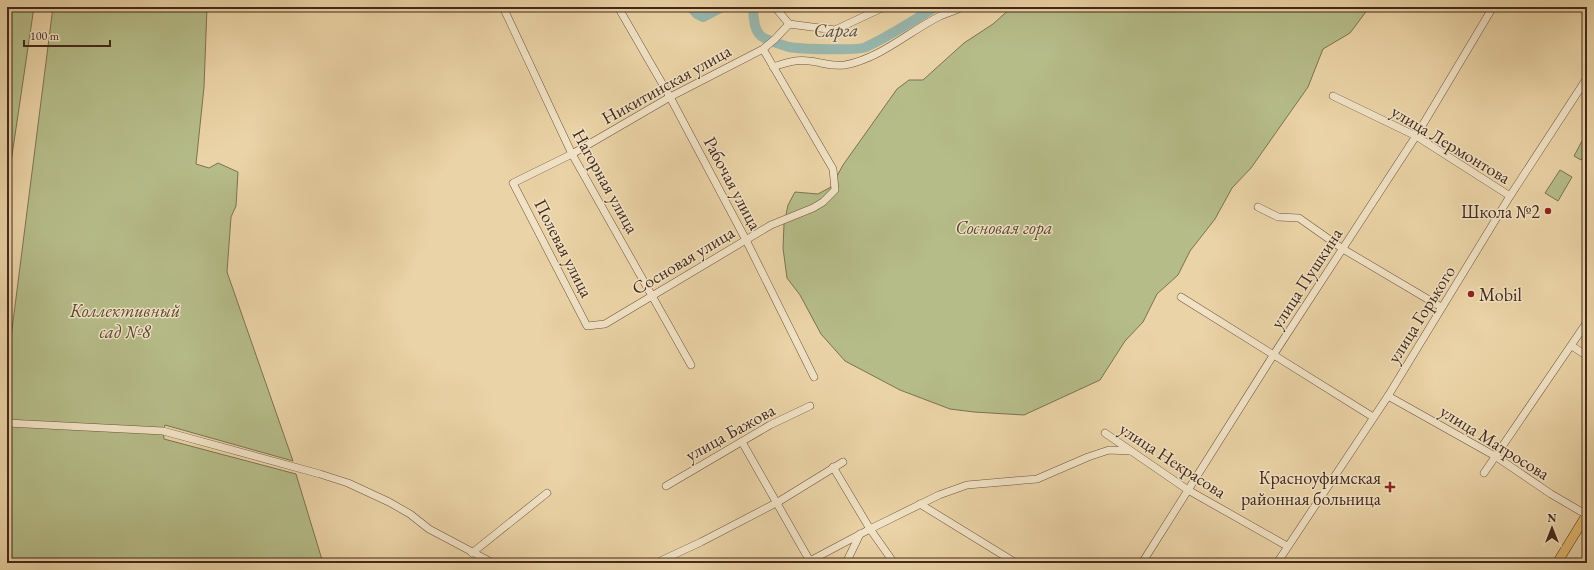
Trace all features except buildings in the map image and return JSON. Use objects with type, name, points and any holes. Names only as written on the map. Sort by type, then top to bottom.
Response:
[{"type":"main road","points":[[1557,563],[1587,515]]},
{"type":"street","name":"Нагорная улица","points":[[503,7],[572,154],[691,364]]},
{"type":"street","name":"Рабочая улица","points":[[618,7],[670,97],[746,240],[814,377]]},
{"type":"street","points":[[776,7],[789,24],[835,30],[884,7]]},
{"type":"street","points":[[763,49],[773,67],[795,60],[810,61],[825,65],[843,65],[860,61],[880,53],[940,16],[962,7]]},
{"type":"street","name":"улица Пушкина","points":[[1142,563],[1274,354],[1416,136],[1493,7]]},
{"type":"street","name":"Никитинская улица","points":[[513,183],[572,154],[670,97],[763,49],[789,24]]},
{"type":"street","name":"Сосновая улица","points":[[587,326],[605,324],[771,225],[813,208],[823,202],[836,190],[833,169],[773,67]]},
{"type":"street","name":"улица Горького","points":[[1277,563],[1388,396],[1510,196],[1587,78]]},
{"type":"street","name":"улица Лермонтова","points":[[1333,96],[1416,136],[1510,196]]},
{"type":"street","name":"Полевая улица","points":[[513,183],[587,326]]},
{"type":"street","points":[[1258,207],[1278,217],[1299,218],[1343,249],[1441,307]]},
{"type":"street","points":[[1180,297],[1274,354],[1373,417]]},
{"type":"street","points":[[1484,473],[1587,322]]},
{"type":"street","points":[[1572,346],[1587,356]]},
{"type":"street","name":"улица Матросова","points":[[1388,396],[1495,456],[1545,490],[1587,515]]},
{"type":"street","name":"улица Бажова","points":[[666,486],[770,425],[810,406]]},
{"type":"street","points":[[7,423],[163,431],[348,483],[410,514],[429,529],[493,563]]},
{"type":"street","name":"улица Некрасова","points":[[1105,433],[1188,490],[1287,546]]},
{"type":"street","points":[[742,442],[778,502],[809,562],[920,504],[939,495],[967,485],[1037,479],[1088,457],[1109,450],[1130,451]]},
{"type":"street","points":[[656,563],[701,542],[778,502],[843,462]]},
{"type":"street","points":[[833,467],[870,529],[894,563]]},
{"type":"street","points":[[472,553],[547,493]]},
{"type":"street","points":[[920,504],[1016,563]]},
{"type":"street","points":[[846,563],[860,534]]},
{"type":"green space","points":[[7,7],[34,7],[7,189]]},
{"type":"green space","name":"Коллективный сад №8","points":[[53,7],[207,7],[204,87],[196,164],[209,168],[218,163],[238,172],[236,206],[231,217],[227,272],[293,461],[165,425],[163,431],[164,439],[296,474],[323,563],[7,563],[7,369]]},
{"type":"green space","name":"Сосновая гора","points":[[1012,7],[1377,7],[1368,9],[1350,33],[1323,49],[1308,87],[1251,168],[1232,188],[1215,219],[1190,251],[1178,275],[1157,294],[1143,322],[1125,341],[1100,380],[1024,415],[950,409],[900,390],[845,361],[821,334],[800,295],[787,278],[783,248],[784,224],[788,205],[795,192],[818,194],[831,187],[843,165],[897,89],[909,80],[923,80],[964,43],[993,24]]},
{"type":"green space","points":[[1582,141],[1587,144],[1587,148],[1581,160],[1574,156]]},
{"type":"green space","points":[[1560,170],[1572,177],[1558,201],[1545,193]]},
{"type":"waterway","name":"Сарга","points":[[691,7],[697,14],[703,17],[722,7]]},
{"type":"waterway","name":"Сарга","points":[[750,7],[753,10],[757,31],[761,36],[789,47],[816,49],[866,47],[893,33],[935,7]]},
{"type":"place","name":"Школа №2","points":[[1548,211]]},
{"type":"place","name":"Mobil","points":[[1471,294]]},
{"type":"place","name":"Красноуфимская районная больница","points":[[1390,487]]}]
